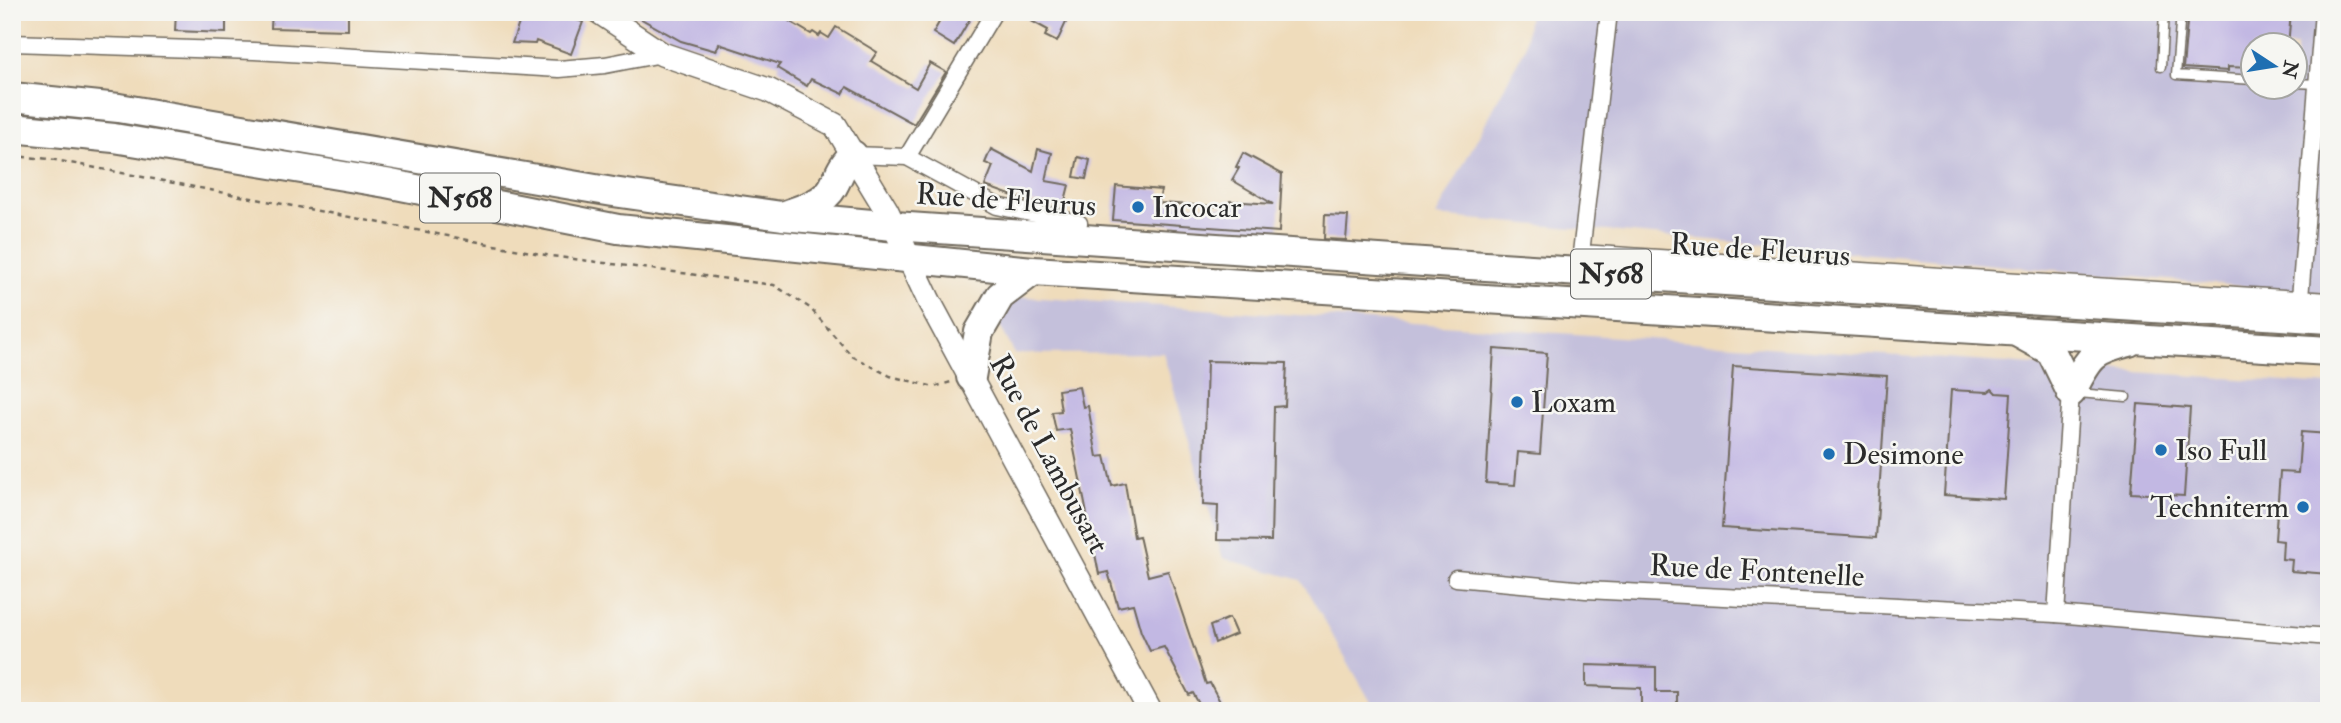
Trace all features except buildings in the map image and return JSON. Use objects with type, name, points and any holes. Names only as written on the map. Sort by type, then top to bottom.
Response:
[{"type":"highway","name":"N568","points":[[12,97],[119,108],[612,192],[782,216],[894,226]]},
{"type":"highway","name":"N568","points":[[12,128],[114,138],[278,165],[386,183],[618,229],[1033,271],[2329,351]]},
{"type":"highway","points":[[782,216],[805,208],[827,195],[840,167],[853,155]]},
{"type":"highway","name":"Rue de Fleurus","points":[[894,226],[2329,319]]},
{"type":"highway","points":[[1453,264],[1478,253],[1524,249],[1581,253]]},
{"type":"highway","points":[[971,376],[979,332],[984,323],[1000,296],[1033,271]]},
{"type":"highway","points":[[2011,330],[2051,351],[2071,392]]},
{"type":"highway","points":[[2071,392],[2095,354],[2108,347],[2139,339]]},
{"type":"main road","name":"Rue de Lambusart","points":[[599,12],[662,54],[768,90],[835,125],[894,226],[909,259],[1150,711]]},
{"type":"street","points":[[907,156],[995,12]]},
{"type":"street","points":[[1609,12],[1581,253],[2329,301]]},
{"type":"street","points":[[2300,298],[2323,12]]},
{"type":"street","points":[[12,44],[254,51],[559,69],[605,65],[662,54]]},
{"type":"street","name":"Rue de Fleurus","points":[[853,155],[907,156],[997,205],[1079,223]]},
{"type":"street","points":[[2056,614],[2071,392]]},
{"type":"street","name":"Rue de Fontenelle","points":[[1456,578],[1586,590],[2056,614],[2329,636]]},
{"type":"lane","points":[[2161,67],[2164,12]]},
{"type":"lane","points":[[2180,12],[2176,75],[2240,79]]},
{"type":"lane","points":[[2310,84],[2317,84]]},
{"type":"lane","points":[[2071,392],[2126,397]]},
{"type":"path","points":[[12,156],[50,159],[551,256],[774,285],[810,308],[852,356],[890,376],[934,387],[971,376]]},
{"type":"path","points":[[12,672],[17,711]]},
{"type":"shaded area","points":[[1529,12],[2329,12],[2329,294],[1436,216],[1525,48]]},
{"type":"shaded area","points":[[983,294],[2329,385],[2329,711],[1376,711],[1301,580],[1223,558],[1163,353],[1015,354]]},
{"type":"place","name":"Incocar","points":[[1138,207]]},
{"type":"place","name":"Loxam","points":[[1517,402]]},
{"type":"place","name":"Iso Full","points":[[2161,450]]},
{"type":"place","name":"Desimone","points":[[1829,454]]},
{"type":"place","name":"Techniterm","points":[[2303,507]]}]
